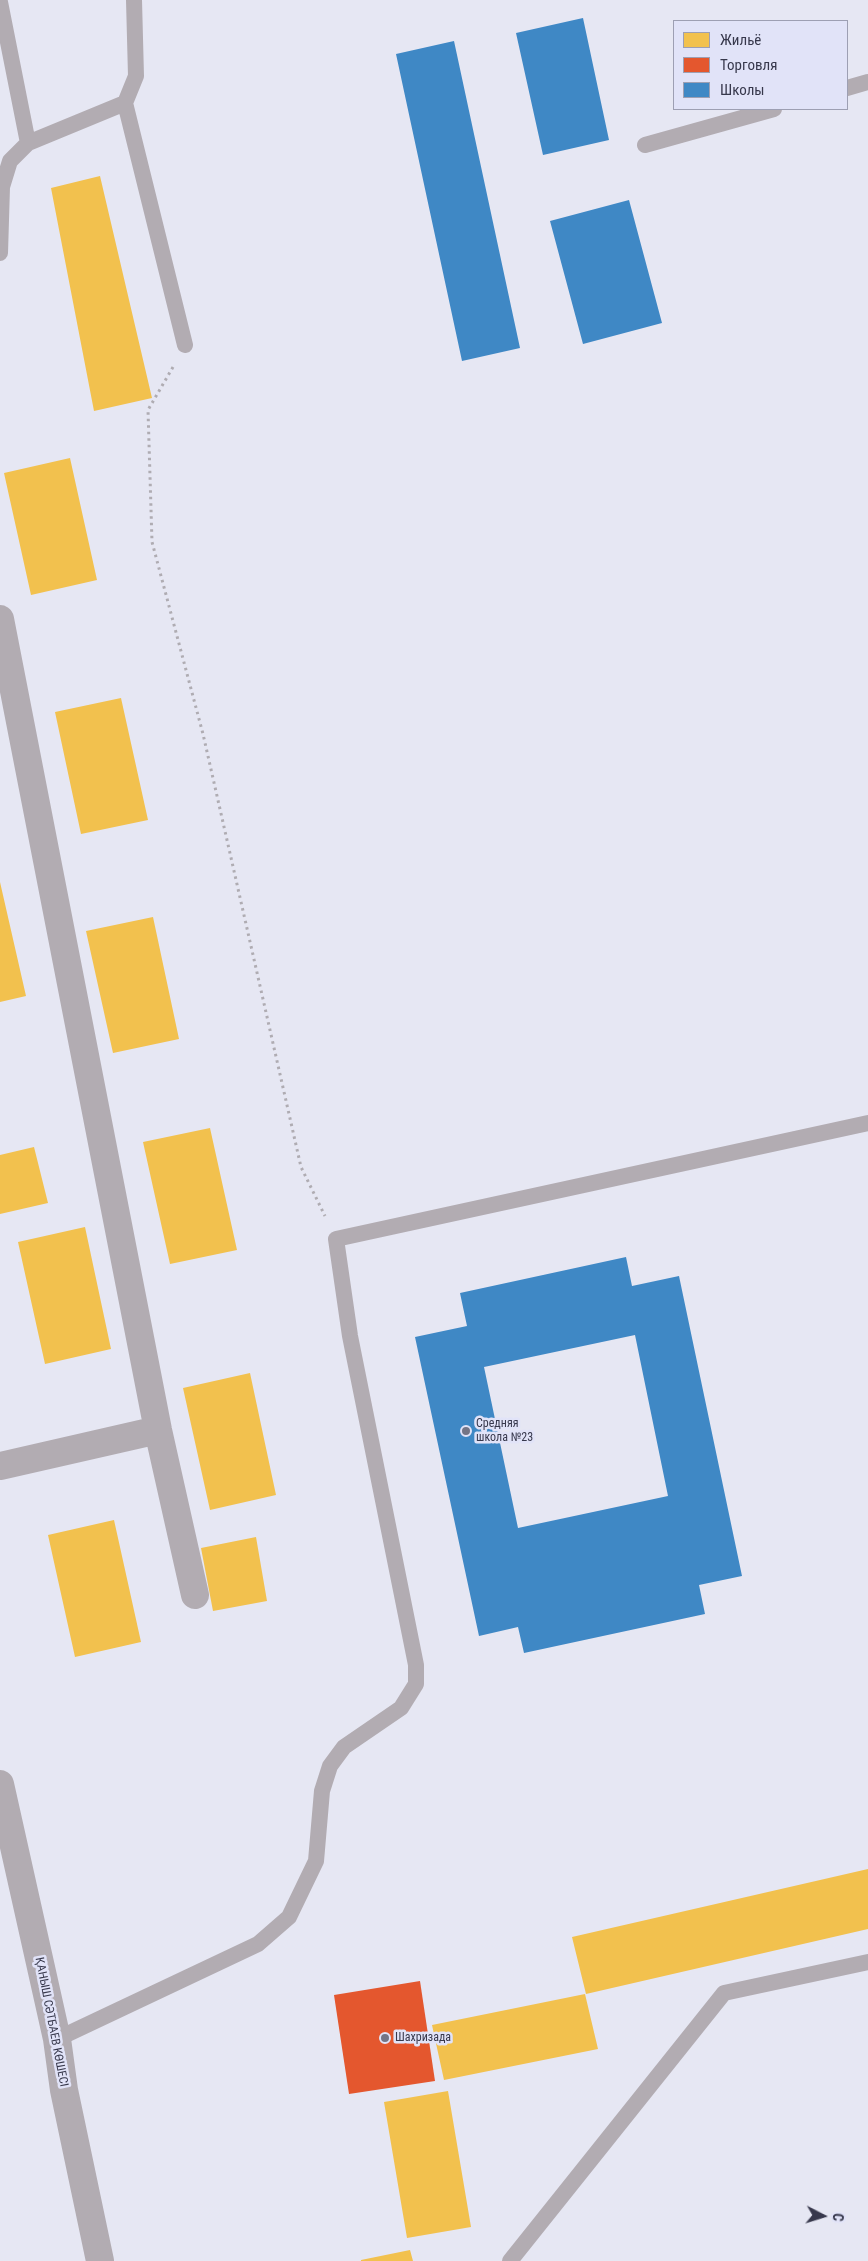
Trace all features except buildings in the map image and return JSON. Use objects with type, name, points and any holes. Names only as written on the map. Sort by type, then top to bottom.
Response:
[{"type":"street","points":[[0,619],[158,1430],[195,1595]]},
{"type":"street","points":[[0,1466],[158,1430]]},
{"type":"street","name":"ҚАНЫШ СӘТБАЕВ КӨШЕСІ","points":[[0,1786],[57,2039],[64,2090],[100,2261]]},
{"type":"lane","points":[[134,0],[136,76],[125,103],[186,345]]},
{"type":"lane","points":[[0,2],[28,143]]},
{"type":"lane","points":[[848,88],[868,82]]},
{"type":"lane","points":[[0,253],[2,187],[10,161],[28,143],[125,103]]},
{"type":"lane","points":[[645,145],[770,110]]},
{"type":"lane","points":[[57,2039],[258,1944],[289,1917],[316,1861],[322,1791],[330,1766],[344,1747],[401,1708],[416,1684],[416,1666],[350,1336],[336,1239],[868,1123]]},
{"type":"lane","points":[[510,2261],[724,1993],[868,1962]]},
{"type":"path","points":[[186,345],[148,410],[152,542],[203,734],[301,1167],[336,1239]]},
{"type":"place","name":"Средняя школа №23","points":[[466,1431]]},
{"type":"place","name":"Шахризада","points":[[385,2038]]}]
